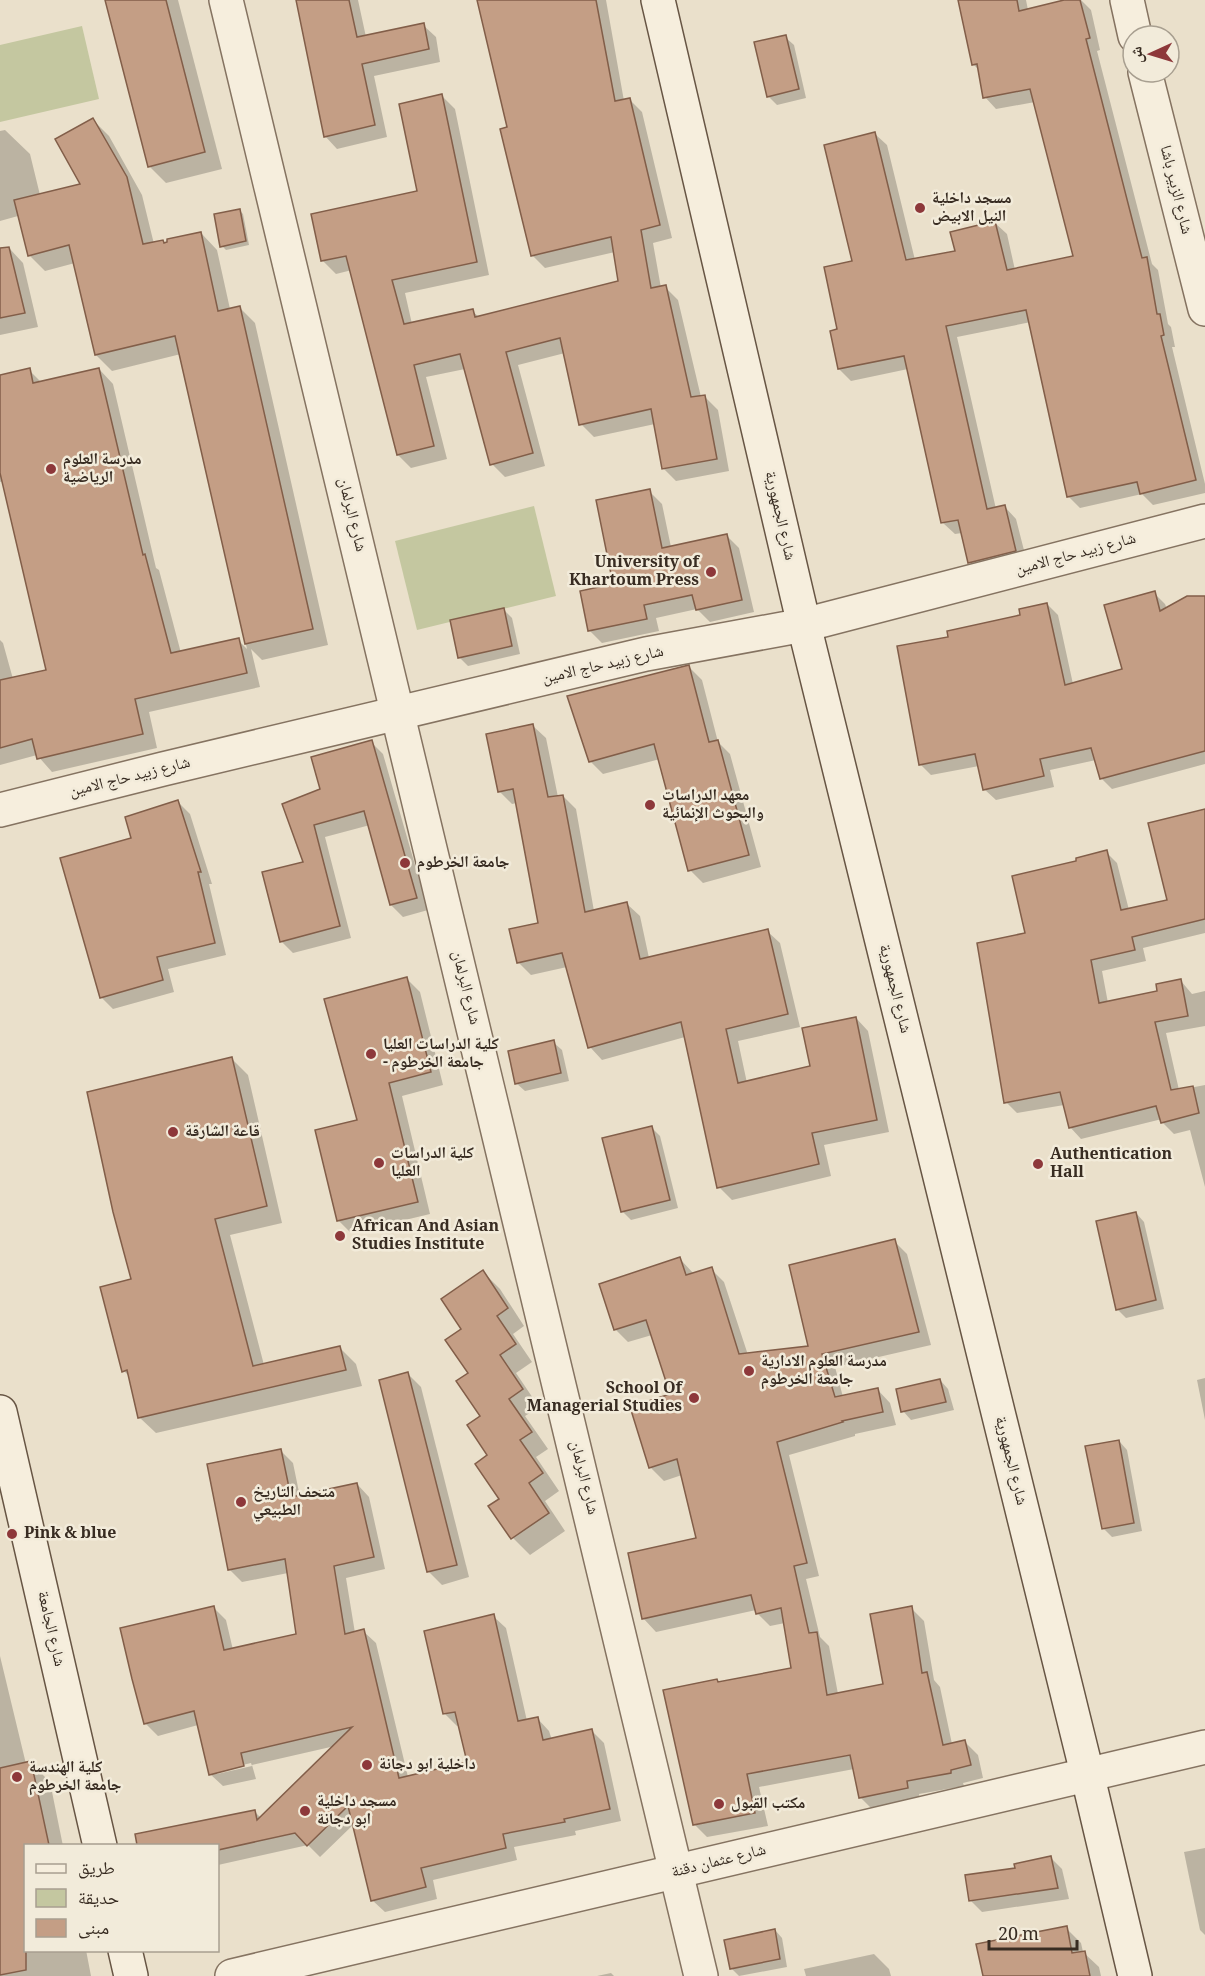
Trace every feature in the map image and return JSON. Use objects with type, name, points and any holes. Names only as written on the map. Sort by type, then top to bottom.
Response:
[{"type":"street","name":"شارع البرلمان","points":[[226,0],[701,1976]]},
{"type":"street","name":"شارع الجمهورية","points":[[658,0],[804,625],[1135,1976]]},
{"type":"street","points":[[1127,0],[1132,24]]},
{"type":"street","name":"شارع الزبير باشا","points":[[1147,84],[1205,309]]},
{"type":"street","name":"شارع زبيد حاج الامين","points":[[0,810],[646,654],[804,625],[1205,521]]},
{"type":"street","name":"شارع الجامعة","points":[[0,1412],[100,1844]]},
{"type":"street","name":"شارع عثمان دقنة","points":[[232,1976],[1205,1747]]},
{"type":"street","points":[[125,1952],[130,1976]]},
{"type":"green space","points":[[82,26],[99,99],[0,122],[0,45]]},
{"type":"green space","points":[[534,506],[556,596],[417,630],[395,541]]},
{"type":"building","points":[[105,0],[166,0],[205,152],[148,167]]},
{"type":"building","points":[[296,0],[349,0],[357,37],[424,23],[429,49],[362,64],[375,125],[324,137]]},
{"type":"building","points":[[477,0],[596,0],[615,101],[630,98],[660,225],[641,230],[651,288],[666,285],[691,397],[705,395],[717,459],[662,469],[651,409],[579,425],[560,338],[506,352],[533,453],[490,465],[460,354],[414,365],[434,446],[397,455],[346,256],[321,261],[311,214],[417,191],[399,104],[442,94],[477,262],[392,280],[404,324],[473,309],[475,317],[618,281],[611,237],[531,256],[500,129],[507,127]]},
{"type":"building","points":[[958,0],[1017,0],[1019,11],[1064,0],[1080,0],[1090,38],[1086,39],[1142,258],[1147,257],[1157,314],[1160,314],[1164,335],[1161,336],[1196,480],[1140,494],[1137,482],[1067,497],[1026,310],[946,326],[987,509],[1005,505],[1016,551],[968,563],[958,520],[941,523],[904,356],[838,369],[830,331],[837,329],[824,267],[852,261],[824,145],[875,132],[906,260],[955,251],[950,232],[995,221],[1007,270],[1073,256],[1030,89],[983,98],[977,64],[972,65]]},
{"type":"building","points":[[786,35],[799,89],[767,97],[754,42]]},
{"type":"building","points":[[93,118],[127,177],[143,244],[163,240],[164,243],[167,239],[201,232],[218,311],[240,306],[313,629],[245,644],[175,336],[95,355],[69,245],[28,256],[14,200],[80,184],[55,139]]},
{"type":"building","points":[[240,209],[246,241],[220,247],[214,214]]},
{"type":"building","points":[[9,247],[25,313],[0,318],[0,248]]},
{"type":"building","name":"مدرسة العلوم الرياضية","points":[[30,368],[33,383],[99,368],[143,555],[145,554],[171,653],[239,638],[247,673],[135,699],[143,734],[37,759],[32,739],[0,748],[0,680],[46,670],[0,473],[0,375]]},
{"type":"building","points":[[650,489],[662,548],[727,534],[742,600],[696,610],[692,595],[644,605],[647,619],[588,631],[580,591],[613,584],[596,500]]},
{"type":"building","points":[[1155,591],[1160,611],[1187,596],[1205,596],[1205,751],[1100,779],[1091,748],[1040,759],[1044,776],[983,790],[975,754],[919,765],[897,646],[948,637],[947,631],[1020,615],[1019,609],[1047,603],[1065,685],[1122,669],[1104,605]]},
{"type":"building","points":[[504,608],[512,646],[458,658],[450,620]]},
{"type":"building","points":[[689,665],[709,742],[718,740],[749,855],[688,871],[654,744],[589,762],[567,696]]},
{"type":"building","points":[[533,724],[548,797],[563,795],[585,912],[627,902],[640,959],[768,929],[788,1014],[726,1029],[738,1083],[810,1066],[802,1028],[856,1017],[877,1120],[812,1133],[819,1164],[717,1188],[681,1022],[588,1048],[562,953],[517,963],[509,929],[538,923],[513,789],[498,792],[486,734]]},
{"type":"building","points":[[372,740],[417,898],[390,905],[364,811],[314,825],[340,926],[280,942],[262,872],[303,862],[282,804],[320,789],[311,757]]},
{"type":"building","points":[[178,800],[201,872],[198,872],[215,943],[157,957],[163,980],[100,998],[60,858],[131,838],[125,817]]},
{"type":"building","points":[[1205,809],[1205,919],[1132,937],[1135,950],[1091,960],[1099,1003],[1157,991],[1156,984],[1181,979],[1188,1016],[1155,1022],[1171,1090],[1193,1086],[1199,1113],[1161,1123],[1156,1106],[1069,1128],[1060,1092],[1004,1103],[977,943],[1025,933],[1012,876],[1076,861],[1076,858],[1107,850],[1121,910],[1167,900],[1148,823]]},
{"type":"building","points":[[407,977],[431,1072],[389,1083],[418,1202],[337,1221],[315,1130],[357,1120],[324,999]]},
{"type":"building","points":[[554,1040],[561,1073],[515,1084],[508,1051]]},
{"type":"building","points":[[232,1057],[267,1206],[215,1219],[253,1366],[340,1346],[346,1370],[138,1418],[127,1370],[122,1372],[100,1287],[131,1279],[113,1212],[87,1092]]},
{"type":"building","points":[[652,1126],[670,1200],[621,1212],[602,1138]]},
{"type":"building","points":[[1136,1212],[1156,1300],[1116,1310],[1096,1221]]},
{"type":"building","points":[[895,1239],[919,1332],[822,1354],[835,1397],[878,1388],[883,1412],[842,1421],[777,1442],[807,1563],[794,1566],[809,1633],[817,1632],[827,1695],[883,1684],[870,1614],[912,1606],[922,1673],[927,1672],[943,1745],[965,1740],[971,1765],[951,1770],[951,1773],[907,1781],[908,1788],[859,1798],[850,1755],[747,1774],[755,1813],[693,1825],[663,1690],[791,1668],[781,1608],[756,1614],[751,1595],[642,1619],[628,1553],[696,1538],[677,1459],[649,1468],[630,1407],[670,1394],[646,1320],[614,1330],[599,1284],[680,1257],[686,1275],[712,1267],[739,1354],[808,1346],[789,1265]]},
{"type":"building","points":[[483,1270],[508,1308],[497,1316],[516,1344],[500,1355],[523,1389],[509,1399],[532,1432],[520,1440],[543,1473],[529,1483],[549,1513],[511,1539],[488,1506],[499,1499],[475,1464],[487,1455],[467,1425],[480,1416],[456,1381],[468,1373],[445,1340],[461,1329],[441,1299]]},
{"type":"building","points":[[408,1372],[457,1565],[427,1572],[379,1380]]},
{"type":"building","points":[[940,1379],[946,1402],[901,1412],[896,1389]]},
{"type":"building","points":[[1119,1440],[1134,1523],[1102,1529],[1085,1446]]},
{"type":"building","points":[[281,1449],[291,1497],[357,1483],[374,1557],[334,1566],[345,1634],[364,1629],[399,1778],[467,1762],[455,1712],[443,1714],[424,1631],[494,1614],[518,1721],[538,1717],[543,1740],[592,1729],[610,1809],[564,1819],[565,1822],[503,1834],[506,1848],[421,1868],[426,1887],[371,1901],[348,1806],[307,1846],[295,1833],[219,1850],[219,1844],[137,1844],[135,1834],[255,1810],[257,1820],[352,1727],[241,1753],[244,1766],[209,1775],[194,1711],[144,1724],[120,1628],[214,1606],[224,1650],[296,1634],[285,1559],[228,1570],[207,1464]]},
{"type":"building","name":"كلية الهندسة جامعة الخرطوم","points":[[31,1761],[49,1844],[24,1844],[26,1970],[0,1975],[0,1768]]},
{"type":"building","points":[[1051,1856],[1058,1888],[969,1901],[965,1875],[1015,1868],[1014,1864]]},
{"type":"building","points":[[1067,1926],[1072,1953],[1085,1951],[1090,1976],[983,1976],[976,1944]]},
{"type":"building","points":[[775,1929],[780,1959],[730,1969],[724,1940]]},
{"type":"place","name":"مسجد داخلية النيل الابيض","points":[[920,208]]},
{"type":"place","name":"مدرسة العلوم الرياضية","points":[[51,469]]},
{"type":"place","name":"University of Khartoum Press","points":[[711,572]]},
{"type":"place","name":"معهد الدراسات والبحوث الإنمائية","points":[[650,805]]},
{"type":"place","name":"جامعة الخرطوم","points":[[405,863]]},
{"type":"place","name":"كلية الدراسات العليا - جامعة الخرطوم","points":[[371,1054]]},
{"type":"place","name":"قاعة الشارقة","points":[[173,1132]]},
{"type":"place","name":"كلية الدراسات العليا","points":[[379,1163]]},
{"type":"place","name":"Authentication Hall","points":[[1038,1164]]},
{"type":"place","name":"African And Asian Studies Institute","points":[[340,1236]]},
{"type":"place","name":"مدرسة العلوم الادارية جامعة الخرطوم","points":[[749,1371]]},
{"type":"place","name":"School Of Managerial Studies","points":[[694,1398]]},
{"type":"place","name":"متحف التاريخ الطبيعي","points":[[241,1502]]},
{"type":"place","name":"Pink & blue","points":[[12,1534]]},
{"type":"place","name":"داخلية ابو دجانة","points":[[367,1765]]},
{"type":"place","name":"كلية الهندسة جامعة الخرطوم","points":[[17,1777]]},
{"type":"place","name":"مكتب القبول","points":[[719,1804]]},
{"type":"place","name":"مسجد داخلية ابو دجانة","points":[[305,1811]]}]
